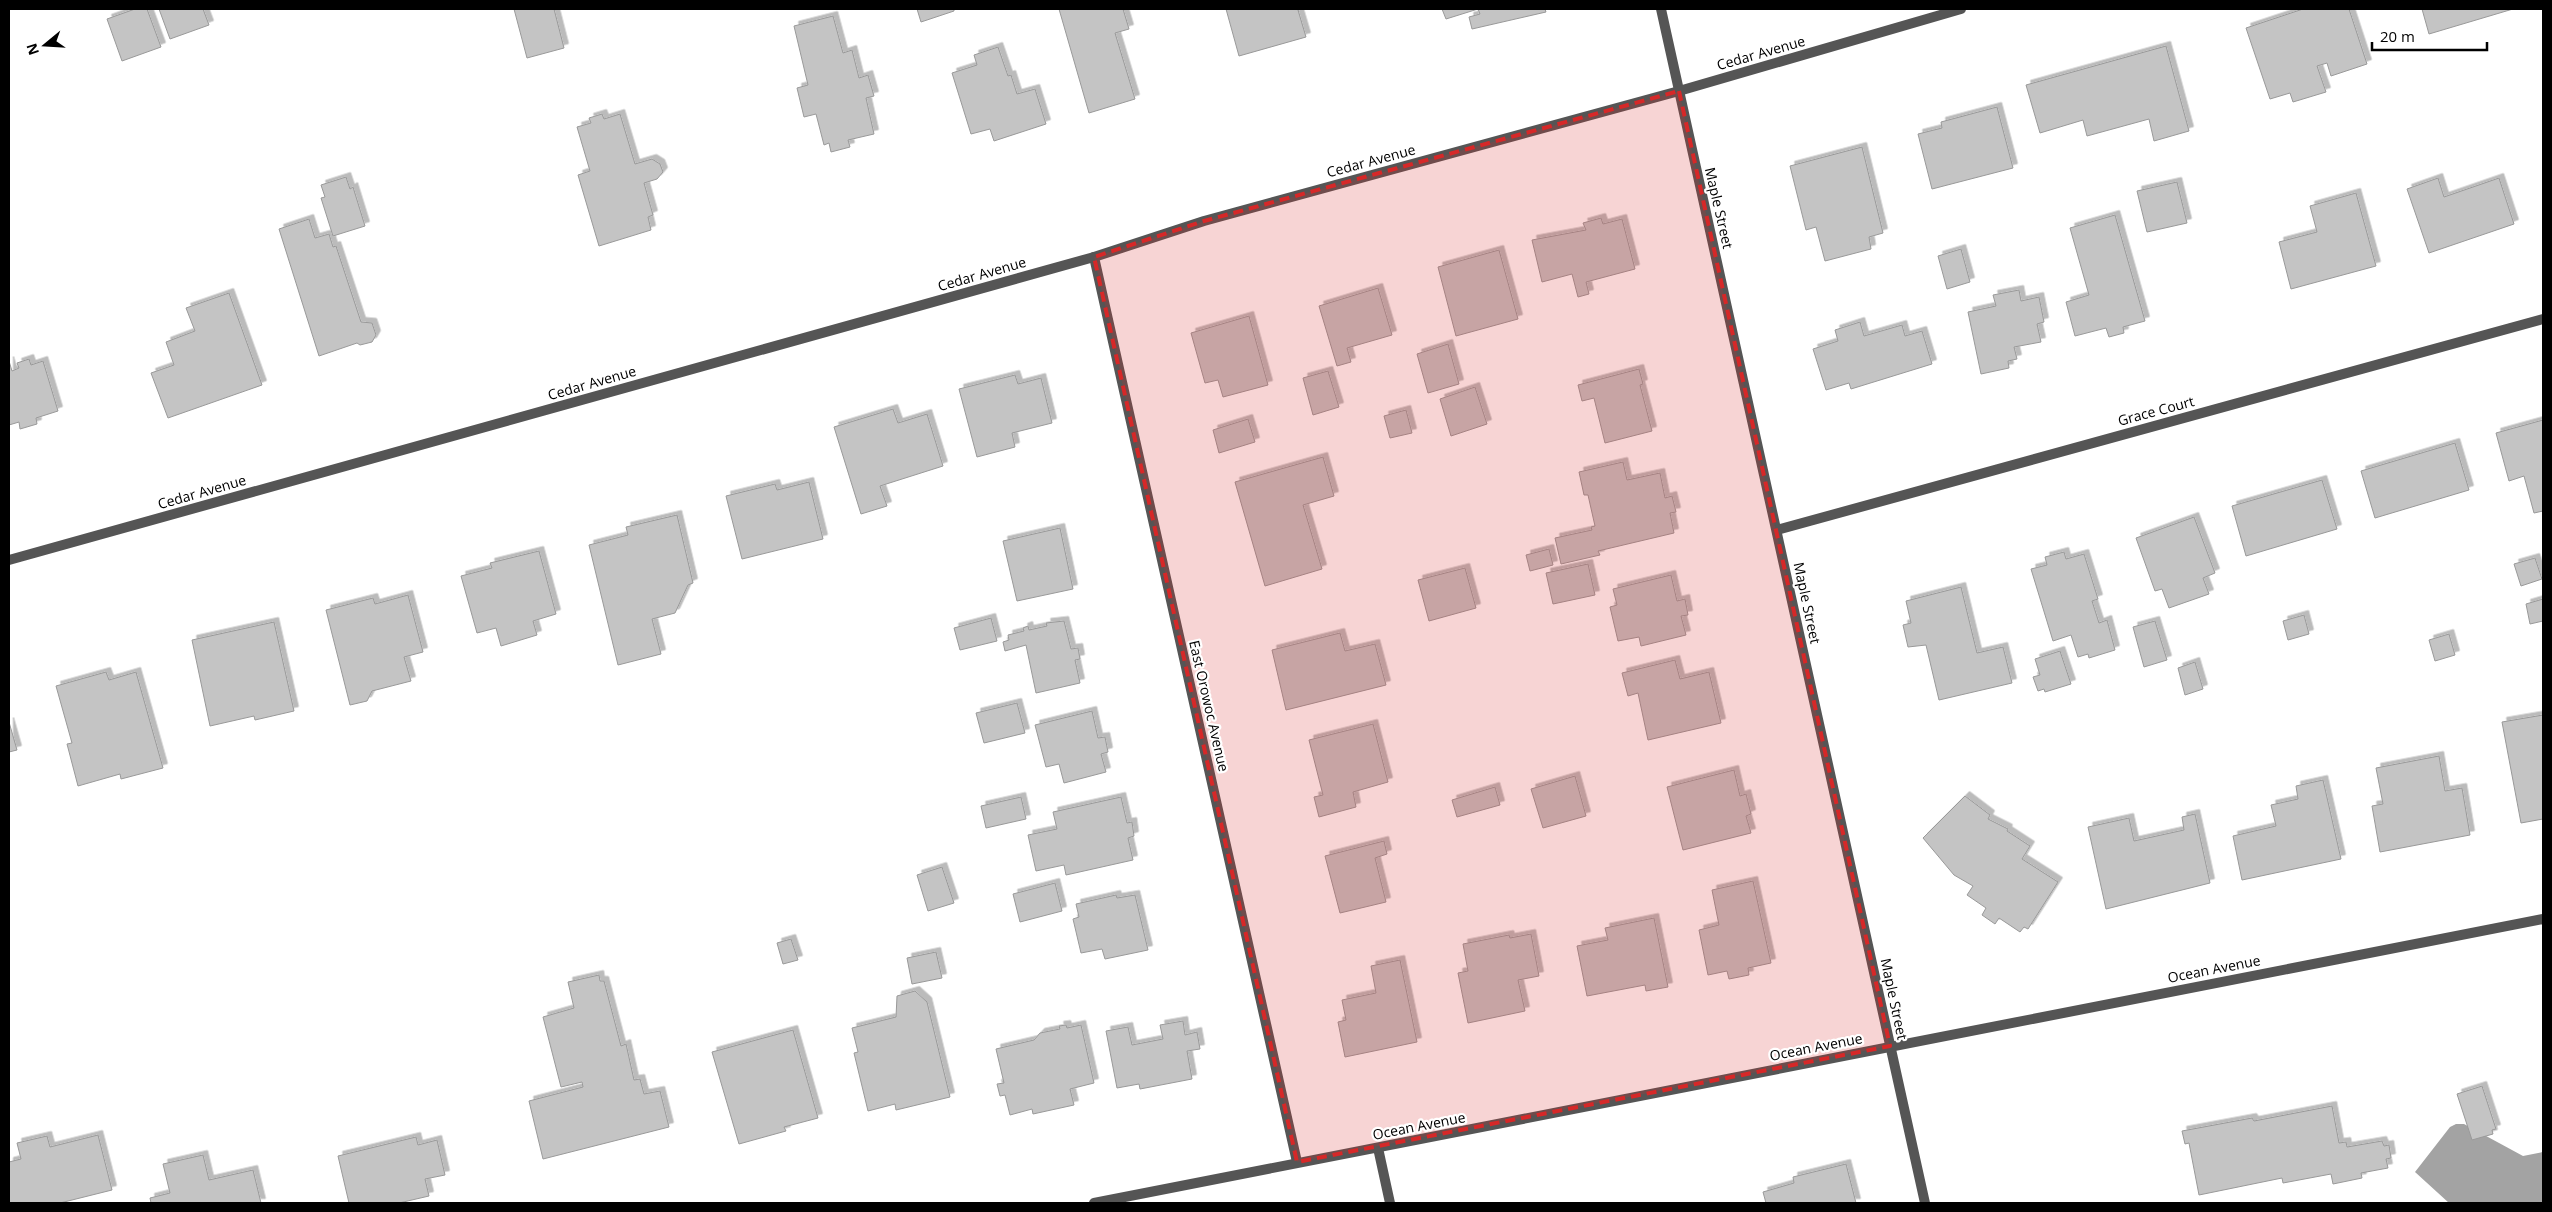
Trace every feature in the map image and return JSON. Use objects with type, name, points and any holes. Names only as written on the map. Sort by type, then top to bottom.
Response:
[{"type":"street","name":"Maple Street","points":[[1661,9],[1925,1203]]},
{"type":"street","name":"Cedar Avenue","points":[[9,560],[1094,257],[1204,221],[1679,91],[1961,9]]},
{"type":"street","name":"East Orowoc Avenue","points":[[1094,257],[1297,1162]]},
{"type":"street","name":"Grace Court","points":[[1777,530],[2543,319]]},
{"type":"street","name":"Ocean Avenue","points":[[1094,1203],[2543,918]]},
{"type":"street","points":[[1378,1148],[1390,1203]]},
{"type":"highlighted area","points":[[1679,91],[1890,1046],[1297,1162],[1094,257],[1204,221]]},
{"type":"shaded area","points":[[2456,1124],[2464,1124],[2523,1156],[2543,1152],[2543,1203],[2449,1203],[2415,1172],[2450,1127]]},
{"type":"building","points":[[135,9],[147,9],[161,47],[122,61],[107,19]]},
{"type":"building","points":[[159,9],[203,9],[209,25],[170,39]]},
{"type":"building","points":[[514,9],[554,9],[564,48],[527,58]]},
{"type":"building","points":[[917,9],[954,9],[954,11],[921,22]]},
{"type":"building","points":[[1059,9],[1123,9],[1129,29],[1115,33],[1135,99],[1089,113]]},
{"type":"building","points":[[1226,9],[1302,9],[1298,10],[1306,37],[1239,56]]},
{"type":"building","points":[[1442,9],[1478,9],[1446,19]]},
{"type":"building","points":[[1478,9],[1545,9],[1546,12],[1472,29],[1469,17],[1480,14]]},
{"type":"building","points":[[2303,9],[2349,9],[2367,64],[2331,76],[2327,63],[2317,66],[2326,92],[2293,102],[2290,93],[2270,99],[2246,28]]},
{"type":"building","points":[[2422,9],[2513,9],[2429,34]]},
{"type":"building","points":[[833,16],[843,53],[852,50],[859,78],[868,75],[874,96],[866,98],[874,134],[848,140],[850,147],[831,152],[829,143],[824,145],[816,114],[804,117],[797,88],[808,85],[794,26]]},
{"type":"building","points":[[2166,46],[2189,131],[2154,141],[2149,119],[2087,136],[2083,120],[2040,133],[2026,85]]},
{"type":"building","points":[[998,47],[1008,76],[1011,75],[1017,94],[1035,89],[1046,124],[994,141],[990,129],[971,134],[952,73],[977,65],[974,55]]},
{"type":"building","points":[[1997,107],[2013,168],[1932,189],[1918,134],[1942,128],[1941,122]]},
{"type":"building","points":[[602,114],[604,119],[620,114],[635,164],[652,159],[660,164],[663,172],[657,179],[644,183],[653,215],[648,217],[651,230],[599,246],[578,175],[590,171],[577,127],[591,123],[589,118]]},
{"type":"building","points":[[1862,147],[1883,233],[1869,237],[1871,249],[1825,261],[1816,227],[1806,230],[1790,166]]},
{"type":"building","points":[[346,177],[350,189],[353,187],[365,226],[333,236],[321,198],[325,197],[321,185]]},
{"type":"building","points":[[2438,178],[2444,197],[2499,178],[2514,224],[2429,253],[2407,189]]},
{"type":"building","points":[[2177,182],[2187,223],[2147,232],[2137,191]]},
{"type":"building","points":[[2356,193],[2376,266],[2291,289],[2279,242],[2317,232],[2310,206]]},
{"type":"building","points":[[2115,215],[2145,321],[2123,327],[2124,333],[2109,337],[2106,328],[2075,336],[2066,302],[2089,295],[2070,228]]},
{"type":"building","points":[[1601,218],[1603,224],[1622,219],[1635,269],[1586,282],[1589,294],[1578,297],[1572,274],[1542,282],[1532,240],[1586,230],[1583,223]]},
{"type":"building","points":[[309,219],[315,238],[329,234],[333,247],[336,246],[361,322],[372,323],[376,335],[372,342],[360,345],[357,343],[319,356],[279,229]]},
{"type":"building","points":[[1961,249],[1970,282],[1947,289],[1938,256]]},
{"type":"building","points":[[1499,250],[1518,319],[1456,336],[1438,267]]},
{"type":"building","points":[[1378,288],[1392,335],[1347,348],[1351,362],[1337,366],[1319,306]]},
{"type":"building","points":[[2019,290],[2021,301],[2039,297],[2044,322],[2037,324],[2041,342],[2014,347],[2017,359],[2008,361],[2009,368],[1981,374],[1968,312],[1996,306],[1993,295]]},
{"type":"building","points":[[229,293],[262,385],[168,418],[151,373],[174,365],[166,342],[195,331],[186,308]]},
{"type":"building","points":[[1249,316],[1268,385],[1223,397],[1218,380],[1205,383],[1191,333]]},
{"type":"building","points":[[1860,322],[1864,336],[1902,325],[1905,336],[1922,331],[1932,364],[1851,389],[1849,383],[1826,390],[1813,349],[1838,341],[1835,330]]},
{"type":"building","points":[[1448,344],[1459,384],[1428,393],[1417,354]]},
{"type":"building","points":[[29,359],[31,365],[43,361],[58,411],[36,418],[37,424],[20,429],[19,422],[9,425],[9,361],[12,371],[19,368],[17,363]]},
{"type":"building","points":[[1639,369],[1643,384],[1640,385],[1652,431],[1605,443],[1594,398],[1582,401],[1578,385]]},
{"type":"building","points":[[1328,371],[1339,407],[1313,415],[1303,378]]},
{"type":"building","points":[[1015,375],[1018,384],[1041,378],[1052,423],[1012,433],[1015,447],[977,457],[959,389]]},
{"type":"building","points":[[1475,387],[1487,424],[1451,436],[1440,399]]},
{"type":"building","points":[[893,409],[898,423],[927,414],[943,466],[880,486],[887,506],[861,514],[834,427]]},
{"type":"building","points":[[1406,410],[1412,433],[1390,438],[1384,416]]},
{"type":"building","points":[[1248,419],[1255,442],[1219,453],[1213,430]]},
{"type":"building","points":[[2543,420],[2543,511],[2534,513],[2524,476],[2509,481],[2496,433]]},
{"type":"building","points":[[2455,443],[2469,490],[2375,518],[2361,471]]},
{"type":"building","points":[[1323,457],[1334,496],[1303,505],[1322,569],[1265,586],[1235,482]]},
{"type":"building","points":[[1623,462],[1627,480],[1660,473],[1665,498],[1672,496],[1676,512],[1670,513],[1674,533],[1598,551],[1600,555],[1561,564],[1555,538],[1592,530],[1591,527],[1595,526],[1588,495],[1584,495],[1579,472]]},
{"type":"building","points":[[2322,480],[2337,529],[2246,556],[2232,506]]},
{"type":"building","points":[[809,482],[823,539],[742,559],[726,496],[775,484],[777,490]]},
{"type":"building","points":[[677,515],[693,583],[688,585],[675,613],[652,619],[661,654],[618,665],[589,545],[628,535],[626,527]]},
{"type":"building","points":[[2194,517],[2215,573],[2203,578],[2209,594],[2169,608],[2162,589],[2155,591],[2136,538]]},
{"type":"building","points":[[1060,528],[1073,589],[1017,601],[1003,541]]},
{"type":"building","points":[[1549,549],[1553,565],[1530,571],[1526,555]]},
{"type":"building","points":[[539,551],[556,614],[533,621],[537,635],[501,646],[496,628],[477,633],[461,576],[492,568],[490,563]]},
{"type":"building","points":[[2064,552],[2066,559],[2084,554],[2098,599],[2092,601],[2099,623],[2107,620],[2115,650],[2089,658],[2088,654],[2078,657],[2071,635],[2053,641],[2031,569],[2047,565],[2045,557]]},
{"type":"building","points":[[2535,558],[2542,579],[2521,586],[2514,564]]},
{"type":"building","points":[[1588,564],[1595,595],[1553,604],[1546,573]]},
{"type":"building","points":[[1465,568],[1476,608],[1429,621],[1418,580]]},
{"type":"building","points":[[1671,575],[1677,601],[1685,599],[1688,615],[1681,616],[1686,635],[1641,646],[1639,637],[1618,641],[1610,607],[1617,605],[1613,589]]},
{"type":"building","points":[[1961,587],[1977,653],[2003,647],[2012,683],[1939,700],[1926,645],[1908,647],[1903,625],[1911,623],[1906,601]]},
{"type":"building","points":[[408,595],[423,652],[404,657],[411,681],[372,691],[367,701],[350,705],[326,610],[373,598],[375,604]]},
{"type":"building","points":[[2543,599],[2543,621],[2530,624],[2526,604]]},
{"type":"building","points":[[2304,615],[2309,634],[2288,640],[2283,621]]},
{"type":"building","points":[[991,618],[997,641],[960,650],[954,628]]},
{"type":"building","points":[[1064,621],[1071,649],[1078,648],[1080,659],[1075,660],[1080,683],[1036,693],[1026,645],[1005,651],[1003,642],[1009,640],[1008,635],[1024,631],[1023,628],[1028,626],[1029,630],[1047,626],[1046,623]]},
{"type":"building","points":[[2155,621],[2167,660],[2144,667],[2133,627]]},
{"type":"building","points":[[274,622],[294,711],[255,720],[254,716],[210,726],[192,640]]},
{"type":"building","points":[[1340,633],[1345,651],[1375,644],[1386,685],[1286,710],[1272,650]]},
{"type":"building","points":[[2449,634],[2455,655],[2435,661],[2429,640]]},
{"type":"building","points":[[2060,651],[2071,684],[2045,692],[2044,689],[2038,691],[2033,677],[2040,675],[2035,659]]},
{"type":"building","points":[[1675,660],[1680,679],[1709,672],[1721,723],[1648,740],[1638,693],[1628,696],[1622,673]]},
{"type":"building","points":[[2195,662],[2203,689],[2185,695],[2178,668]]},
{"type":"building","points":[[106,672],[109,680],[136,672],[163,768],[121,779],[120,774],[78,786],[67,744],[72,743],[56,686]]},
{"type":"building","points":[[1017,703],[1025,733],[984,743],[976,713]]},
{"type":"building","points":[[1092,711],[1098,738],[1105,737],[1108,752],[1101,754],[1106,772],[1064,783],[1059,764],[1046,767],[1035,725]]},
{"type":"building","points":[[2543,715],[2543,819],[2521,823],[2502,722]]},
{"type":"building","points":[[9,722],[17,750],[9,752]]},
{"type":"building","points":[[1373,724],[1388,782],[1353,792],[1356,807],[1319,817],[1314,797],[1323,795],[1309,740]]},
{"type":"building","points":[[2439,756],[2445,791],[2462,788],[2470,835],[2380,852],[2372,806],[2383,804],[2376,768]]},
{"type":"building","points":[[1734,770],[1740,796],[1746,794],[1751,814],[1746,816],[1751,833],[1683,850],[1667,787]]},
{"type":"building","points":[[1575,776],[1586,816],[1543,828],[1531,789]]},
{"type":"building","points":[[2323,780],[2341,859],[2242,880],[2233,836],[2276,826],[2271,805],[2298,799],[2296,786]]},
{"type":"building","points":[[1495,787],[1500,805],[1457,817],[1452,800]]},
{"type":"building","points":[[1965,796],[1990,815],[1988,819],[2008,829],[2007,831],[2030,846],[2022,859],[2058,882],[2028,929],[2024,927],[2020,932],[1999,918],[1995,924],[1982,915],[1986,908],[1967,895],[1973,886],[1954,875],[1923,838]]},
{"type":"building","points":[[1021,797],[1026,819],[986,828],[981,806]]},
{"type":"building","points":[[1121,797],[1127,823],[1132,822],[1134,836],[1128,838],[1133,860],[1066,875],[1064,865],[1036,871],[1028,835],[1057,829],[1053,812]]},
{"type":"building","points":[[2195,814],[2210,883],[2106,909],[2088,827],[2129,818],[2134,841],[2184,830],[2182,817]]},
{"type":"building","points":[[1384,841],[1387,854],[1375,858],[1386,902],[1340,913],[1325,856]]},
{"type":"building","points":[[942,867],[954,903],[928,911],[917,875]]},
{"type":"building","points":[[1753,881],[1771,963],[1748,968],[1749,975],[1729,979],[1727,971],[1708,975],[1699,930],[1719,925],[1712,890]]},
{"type":"building","points":[[1055,883],[1062,911],[1020,922],[1013,894]]},
{"type":"building","points":[[1116,895],[1117,898],[1135,895],[1148,950],[1105,959],[1102,949],[1081,953],[1073,919],[1079,917],[1076,904]]},
{"type":"building","points":[[1654,918],[1668,987],[1646,991],[1645,985],[1587,996],[1577,946],[1608,940],[1605,928]]},
{"type":"building","points":[[1531,934],[1539,976],[1518,980],[1525,1011],[1468,1023],[1458,973],[1468,971],[1463,944],[1509,935],[1510,938]]},
{"type":"building","points":[[791,939],[798,960],[783,964],[777,943]]},
{"type":"building","points":[[936,952],[942,978],[912,984],[907,958]]},
{"type":"building","points":[[1400,960],[1417,1042],[1345,1057],[1338,1022],[1346,1020],[1342,1000],[1376,993],[1371,966]]},
{"type":"building","points":[[599,975],[600,981],[604,981],[621,1046],[626,1044],[634,1080],[640,1079],[644,1094],[660,1091],[669,1127],[543,1159],[529,1101],[583,1087],[582,1082],[561,1087],[543,1017],[574,1008],[568,982]]},
{"type":"building","points":[[915,991],[927,1002],[950,1097],[896,1110],[895,1104],[868,1111],[854,1053],[858,1052],[852,1028],[896,1017],[897,996]]},
{"type":"building","points":[[1183,1021],[1185,1035],[1197,1032],[1200,1049],[1187,1051],[1192,1079],[1140,1089],[1139,1084],[1117,1088],[1106,1031],[1128,1027],[1132,1045],[1163,1039],[1160,1025]]},
{"type":"building","points":[[1066,1025],[1067,1028],[1081,1025],[1094,1083],[1070,1089],[1074,1105],[1033,1114],[1032,1109],[1010,1115],[1005,1095],[1000,1096],[997,1084],[1004,1083],[996,1049],[1034,1040],[1040,1033],[1060,1029],[1059,1026]]},
{"type":"building","points":[[793,1030],[818,1118],[784,1127],[786,1131],[739,1144],[712,1052]]},
{"type":"building","points":[[2482,1086],[2496,1129],[2492,1130],[2493,1134],[2472,1140],[2457,1094]]},
{"type":"building","points":[[2332,1106],[2339,1143],[2346,1142],[2347,1147],[2382,1141],[2384,1146],[2389,1145],[2391,1158],[2386,1159],[2388,1168],[2361,1173],[2362,1178],[2333,1184],[2331,1174],[2283,1183],[2282,1178],[2199,1195],[2189,1143],[2185,1144],[2182,1131],[2252,1118],[2254,1121]]},
{"type":"building","points":[[98,1135],[112,1190],[60,1203],[9,1203],[9,1162],[21,1159],[17,1143],[47,1136],[50,1147]]},
{"type":"building","points":[[416,1137],[418,1145],[437,1140],[445,1175],[425,1179],[429,1196],[399,1203],[349,1203],[338,1156]]},
{"type":"building","points":[[203,1155],[209,1180],[253,1170],[261,1203],[151,1203],[150,1198],[170,1193],[163,1164]]},
{"type":"building","points":[[1846,1164],[1856,1203],[1766,1203],[1763,1192],[1794,1183],[1793,1177]]}]
